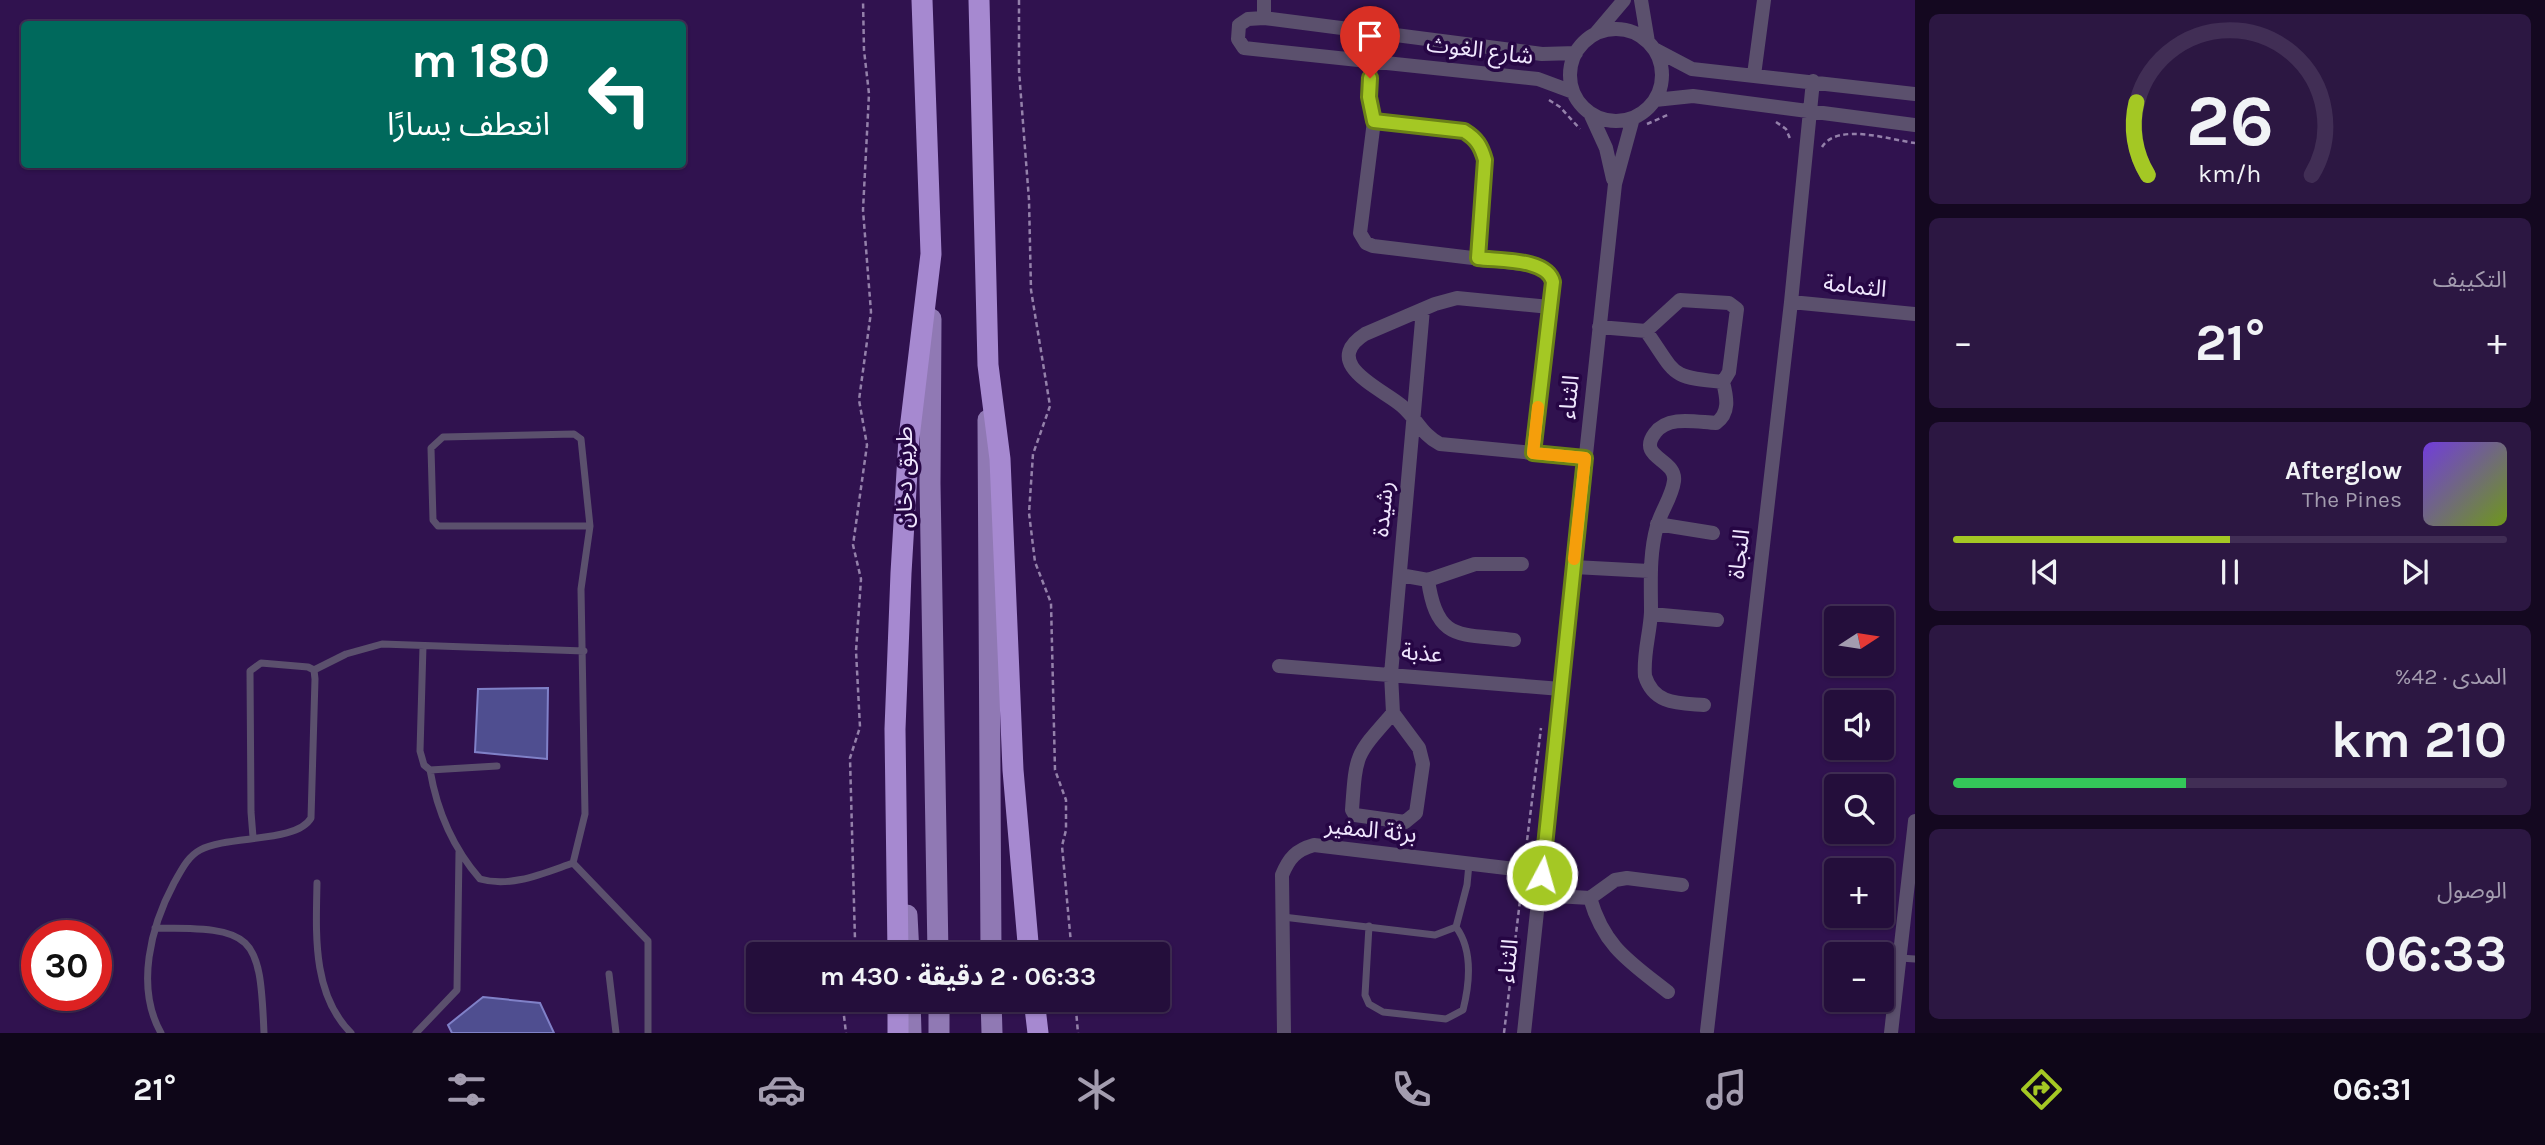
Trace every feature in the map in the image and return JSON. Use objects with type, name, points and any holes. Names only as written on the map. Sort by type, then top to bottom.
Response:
[{"type":"highway","name":"طريق دخان","points":[[922,0],[931,254]]},
{"type":"highway","points":[[979,0],[988,365],[1000,459],[1013,771],[1029,942]]},
{"type":"highway","points":[[898,942],[895,729],[901,573],[909,438],[931,254]]},
{"type":"highway","points":[[898,1012],[898,1033]]},
{"type":"highway","points":[[1036,1012],[1038,1033]]},
{"type":"main road","name":"طريق دخان","points":[[931,254],[930,483],[938,942]]},
{"type":"main road","points":[[988,365],[991,942]]},
{"type":"main road","points":[[897,844],[907,894],[909,942]]},
{"type":"main road","points":[[910,1012],[911,1033]]},
{"type":"main road","points":[[939,1012],[939,1033]]},
{"type":"main road","points":[[991,1012],[992,1033]]},
{"type":"street","points":[[1264,18],[1265,0]]},
{"type":"street","points":[[1615,184],[1606,148],[1590,113],[1573,92],[1570,79],[1576,52],[1625,0]]},
{"type":"street","points":[[1615,184],[1638,122],[1655,100],[1662,74],[1651,45],[1641,0]]},
{"type":"street","points":[[1754,75],[1765,0]]},
{"type":"street","name":"شارع الغوث","points":[[1573,92],[1538,79],[1244,48],[1238,39],[1239,25],[1248,19],[1264,18],[1542,54],[1576,52]]},
{"type":"street","points":[[1595,34],[1614,29],[1632,32],[1692,69],[1915,94]]},
{"type":"street","points":[[1386,34],[1371,60],[1369,97],[1374,121],[1360,233],[1362,239],[1373,246],[1544,268],[1553,282],[1533,453]]},
{"type":"street","name":"النجاة","points":[[1706,1032],[1791,302],[1813,81]]},
{"type":"street","points":[[1655,100],[1693,96],[1915,125]]},
{"type":"street","points":[[1590,113],[1604,120],[1638,122]]},
{"type":"street","points":[[1374,121],[1464,131],[1475,138],[1485,160],[1478,258]]},
{"type":"street","name":"الثناء","points":[[1524,1033],[1615,184]]},
{"type":"street","points":[[1550,307],[1467,297],[1423,309],[1365,334],[1354,344],[1350,357],[1357,376],[1395,400],[1413,417],[1425,435],[1440,444],[1585,458]]},
{"type":"street","points":[[1599,327],[1646,331],[1680,300],[1729,303],[1737,309],[1729,372],[1723,382],[1727,402],[1722,419],[1716,423],[1671,421],[1654,433],[1650,450],[1671,470],[1674,480],[1657,524],[1649,571],[1651,614],[1644,666],[1648,686],[1659,699],[1671,703],[1704,705]]},
{"type":"street","name":"الثمامة","points":[[1791,302],[1915,314]]},
{"type":"street","name":"رشيدة","points":[[1393,713],[1391,674],[1423,309]]},
{"type":"street","points":[[1646,331],[1674,373],[1685,379],[1723,382]]},
{"type":"street","points":[[1657,524],[1713,533]]},
{"type":"street","points":[[1400,575],[1428,580],[1475,564],[1522,564]]},
{"type":"street","points":[[1574,567],[1649,571]]},
{"type":"street","points":[[1428,580],[1431,602],[1440,622],[1450,631],[1514,640]]},
{"type":"street","points":[[1651,614],[1717,620]]},
{"type":"street","name":"عذبة","points":[[1279,666],[1560,689]]},
{"type":"street","points":[[1393,713],[1419,748],[1423,764],[1416,813],[1405,822],[1355,815],[1352,810],[1356,760],[1360,750],[1393,713]]},
{"type":"street","points":[[1891,1033],[1915,821]]},
{"type":"street","name":"برثة المفير","points":[[1284,1033],[1282,875],[1293,855],[1302,848],[1314,845],[1523,870],[1542,875]]},
{"type":"street","points":[[1538,895],[1590,898],[1601,887],[1628,878],[1682,885]]},
{"type":"street","points":[[1590,898],[1597,924],[1605,938],[1668,992]]},
{"type":"lane","points":[[573,863],[585,814],[581,589],[590,526],[581,439],[574,434],[443,437],[431,449],[433,520],[438,526],[590,526]]},
{"type":"lane","points":[[253,837],[250,671],[261,663],[314,670],[346,654],[382,644],[584,651]]},
{"type":"lane","points":[[423,646],[420,751],[424,765],[430,770],[438,808],[459,851],[480,879],[492,883],[539,875],[573,863]]},
{"type":"lane","points":[[161,1033],[149,996],[149,954],[158,914],[184,865],[202,849],[299,830],[311,818],[314,670]]},
{"type":"lane","points":[[430,770],[497,766]]},
{"type":"lane","points":[[416,1033],[457,989],[459,851]]},
{"type":"lane","points":[[573,863],[648,941],[648,1033]]},
{"type":"lane","points":[[1369,926],[1365,995],[1369,1004],[1383,1012],[1446,1019],[1463,1010],[1467,995],[1468,950],[1456,927],[1467,885],[1469,864]]},
{"type":"lane","points":[[317,883],[316,942],[325,992],[343,1025],[351,1033]]},
{"type":"lane","points":[[1283,918],[1435,934],[1456,927]]},
{"type":"lane","points":[[155,928],[212,928],[241,939],[258,965],[264,1033]]},
{"type":"lane","points":[[1899,958],[1915,960]]},
{"type":"lane","points":[[608,974],[616,1033]]},
{"type":"path","points":[[855,942],[850,758],[860,727],[856,651],[861,579],[853,545],[867,445],[859,400],[871,312],[863,210],[869,94],[863,50],[863,0]]},
{"type":"path","points":[[1019,0],[1019,71],[1029,200],[1031,290],[1050,407],[1033,454],[1030,513],[1035,562],[1051,603],[1055,770],[1066,800],[1066,830],[1062,846],[1072,942]]},
{"type":"path","points":[[1541,96],[1560,107],[1584,133]]},
{"type":"path","points":[[1638,122],[1673,114]]},
{"type":"path","points":[[1774,120],[1786,129],[1793,152],[1806,156],[1818,154],[1826,141],[1838,135],[1915,143]]},
{"type":"path","points":[[1504,1033],[1541,726]]},
{"type":"path","points":[[844,1012],[846,1033]]},
{"type":"path","points":[[1076,1012],[1077,1033]]},
{"type":"building","points":[[548,688],[547,759],[475,752],[478,689]]},
{"type":"building","points":[[483,997],[540,1003],[554,1033],[452,1033],[448,1025]]},
{"type":"slow traffic","points":[[1538,407],[1533,453],[1585,458],[1574,559]]},
{"type":"route","points":[[1370,78],[1369,97],[1374,121],[1464,131],[1475,138],[1482,149],[1485,160],[1478,258],[1539,266],[1552,277],[1533,453],[1585,458],[1542,875]]}]
